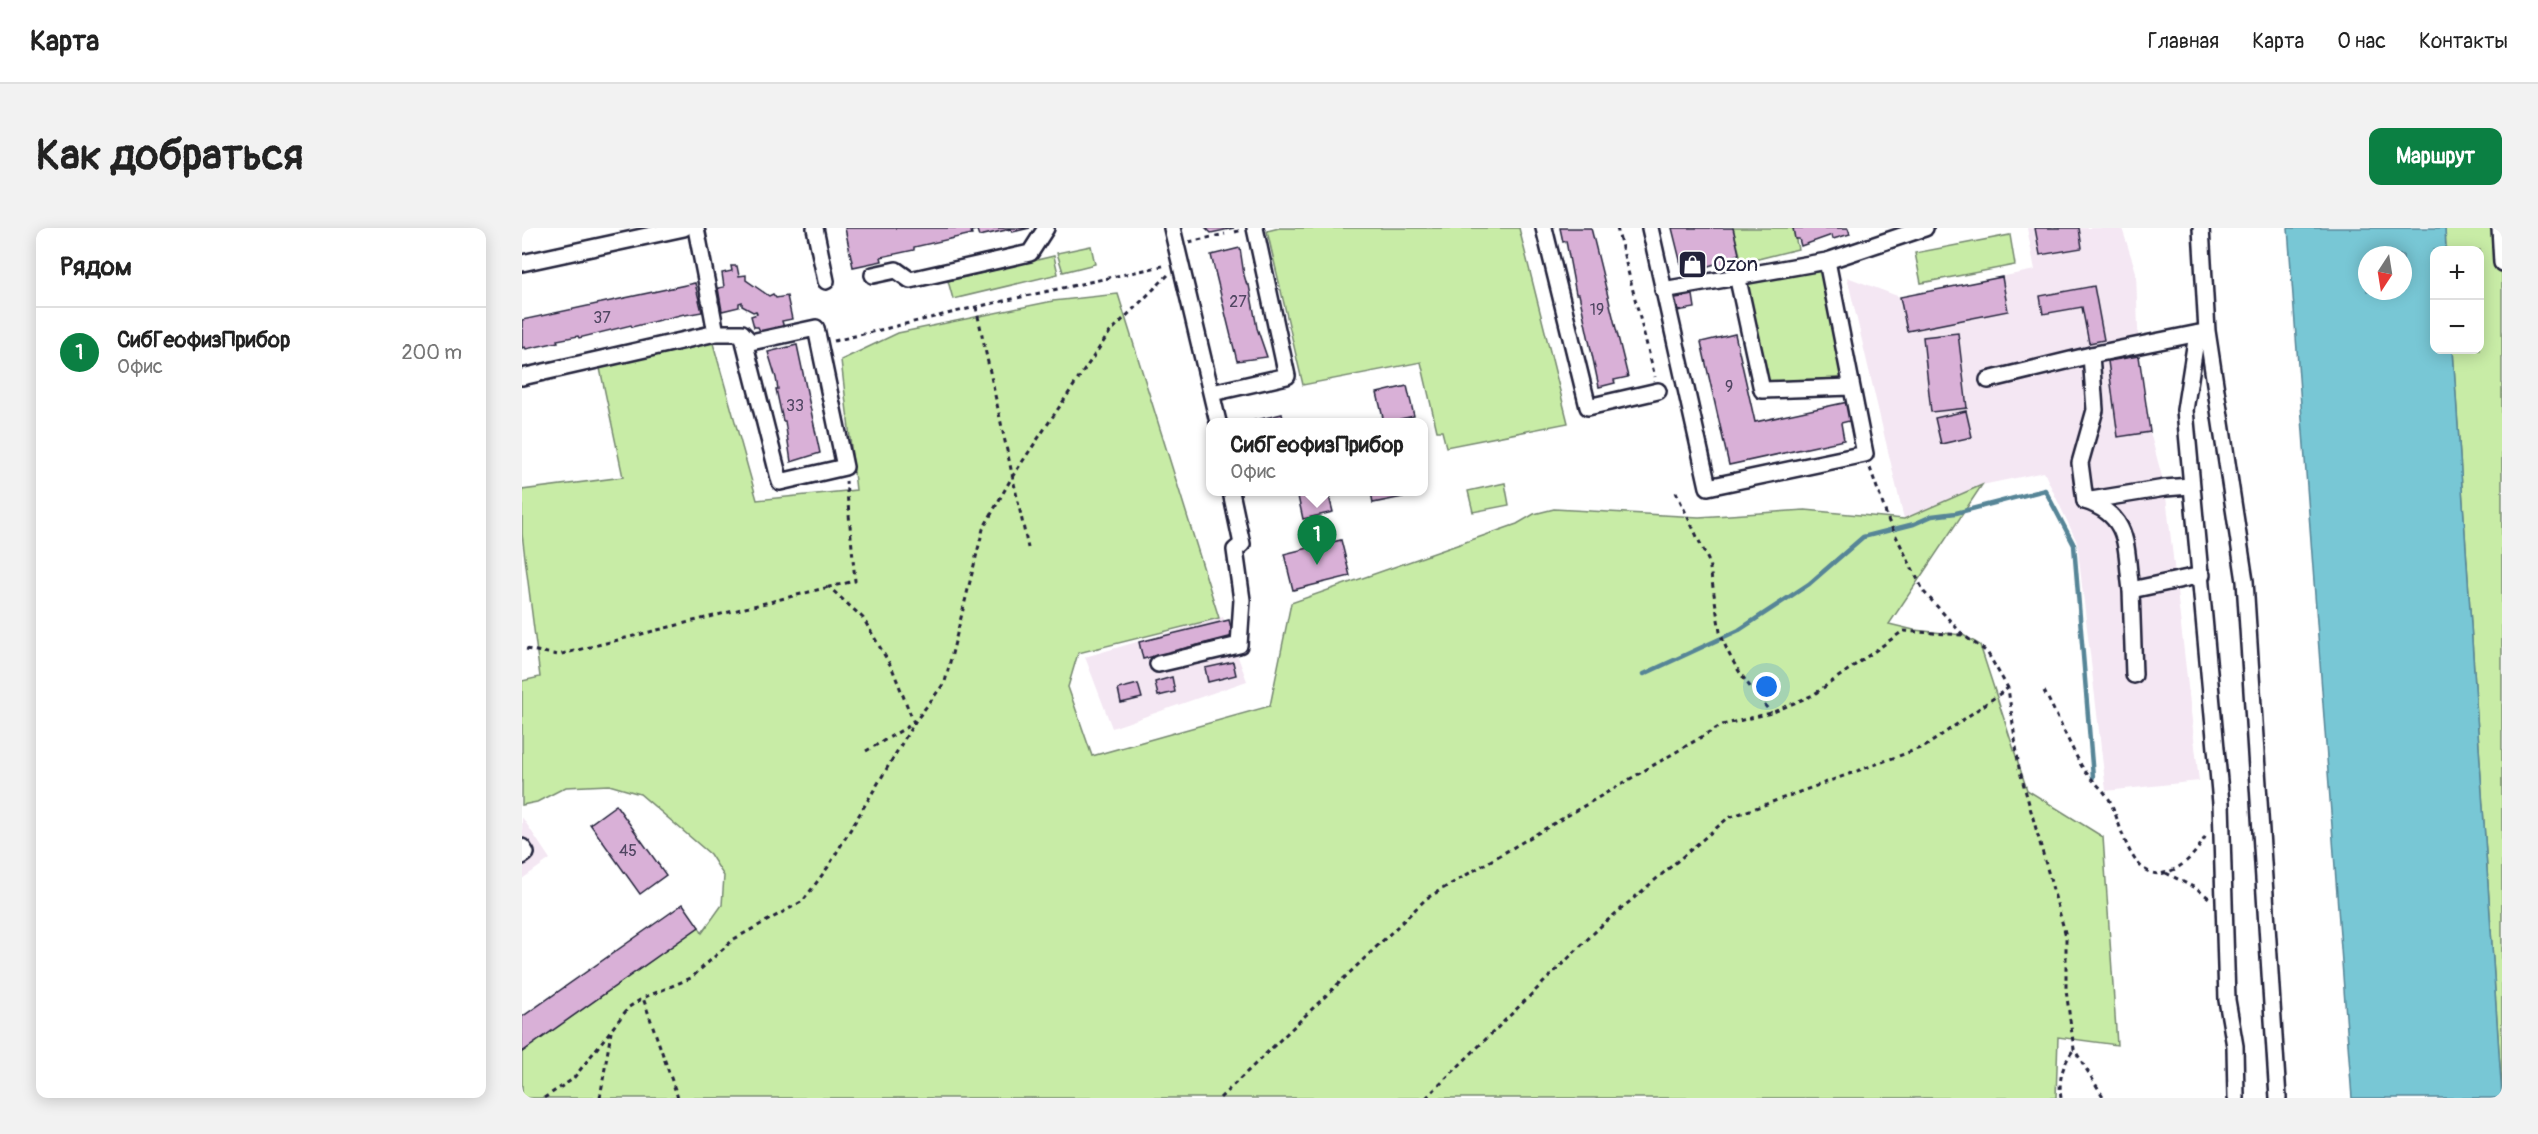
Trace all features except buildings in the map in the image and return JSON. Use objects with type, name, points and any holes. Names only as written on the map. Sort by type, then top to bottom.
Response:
[{"type":"street","points":[[522,263],[684,228]]},
{"type":"street","points":[[696,228],[716,333]]},
{"type":"street","points":[[815,228],[826,281]]},
{"type":"street","points":[[873,275],[896,270],[910,280],[1030,253],[1046,228]]},
{"type":"street","points":[[1173,228],[1217,418]]},
{"type":"street","points":[[1212,393],[1287,376],[1256,228]]},
{"type":"street","points":[[1544,228],[1588,408],[1658,391]]},
{"type":"street","points":[[1650,228],[1708,487],[1865,454],[1827,261]]},
{"type":"street","points":[[1663,290],[1737,275],[1827,261],[1925,228]]},
{"type":"street","points":[[2201,228],[2202,332],[2245,582],[2278,1098]]},
{"type":"street","points":[[2500,228],[2502,263]]},
{"type":"street","points":[[1737,275],[1762,390],[1851,387]]},
{"type":"street","points":[[522,377],[716,333],[742,333],[751,342],[816,328],[845,468],[780,482],[742,333]]},
{"type":"street","points":[[1988,380],[2202,332]]},
{"type":"street","points":[[2202,332],[2185,410],[2190,486],[2202,575],[2221,813],[2227,1000],[2235,1046],[2236,1098]]},
{"type":"street","points":[[2085,501],[2080,463],[2095,410],[2091,356]]},
{"type":"street","points":[[2085,501],[2190,486]]},
{"type":"street","points":[[1158,664],[1239,645],[1242,600],[1235,550],[1242,544],[1232,496]]},
{"type":"street","points":[[2085,501],[2103,506],[2122,526],[2131,590],[2134,675]]},
{"type":"street","points":[[2131,590],[2202,575]]},
{"type":"street","points":[[522,847],[526,853],[522,856]]},
{"type":"path","points":[[1617,228],[1658,391]]},
{"type":"path","points":[[1176,245],[1225,234]]},
{"type":"path","points":[[820,345],[976,307],[1181,262]]},
{"type":"path","points":[[544,1098],[573,1078],[629,1007],[643,998],[691,978],[734,939],[803,901],[828,867],[914,723],[945,682],[983,529],[1012,477],[1110,332],[1181,262]]},
{"type":"path","points":[[976,307],[1028,548]]},
{"type":"path","points":[[1865,454],[1889,522],[1924,592],[1963,635],[1987,652],[2008,688],[2019,768],[2066,936],[2066,990],[2074,1049],[2104,1098]]},
{"type":"path","points":[[526,649],[558,655],[855,581],[845,468]]},
{"type":"path","points":[[1676,492],[1709,562],[1720,632],[1724,643],[1735,668],[1771,713]]},
{"type":"path","points":[[829,587],[863,618],[892,668],[914,723]]},
{"type":"path","points":[[1220,1098],[1427,898],[1722,725],[1771,713],[1812,695],[1904,631],[1963,635]]},
{"type":"path","points":[[1426,1098],[1601,926],[1728,818],[1926,746],[2008,688]]},
{"type":"path","points":[[2044,691],[2082,766],[2109,800],[2123,839],[2138,864],[2148,872],[2166,873],[2197,889],[2216,903],[2224,920]]},
{"type":"path","points":[[866,751],[914,723]]},
{"type":"path","points":[[2166,873],[2181,867],[2199,848],[2210,827]]},
{"type":"path","points":[[643,998],[678,1098]]},
{"type":"path","points":[[600,1098],[612,1030]]},
{"type":"path","points":[[2061,1098],[2062,1065],[2074,1049]]},
{"type":"shaded area","points":[[2027,228],[2122,228],[2136,272],[2139,356],[2150,432],[2165,488],[2199,781],[2106,791],[2077,542],[2044,472],[1982,485],[1904,519],[1847,277],[1900,297],[2035,270]]},
{"type":"shaded area","points":[[1223,617],[1247,681],[1112,728],[1085,657]]},
{"type":"shaded area","points":[[522,817],[550,859],[522,879]]},
{"type":"green space","points":[[1279,228],[1519,228],[1568,423],[1446,447],[1442,431],[1437,431],[1421,362],[1303,385],[1267,231]]},
{"type":"green space","points":[[1733,228],[1793,228],[1798,249],[1742,263]]},
{"type":"green space","points":[[2445,228],[2502,228],[2502,1098],[2453,354],[2484,354],[2484,246],[2446,246]]},
{"type":"green space","points":[[2010,235],[2015,265],[1921,283],[1915,253]]},
{"type":"green space","points":[[1091,246],[1095,264],[1063,272],[1057,253]]},
{"type":"green space","points":[[1054,256],[1058,274],[953,299],[948,281]]},
{"type":"green space","points":[[1827,261],[1851,387],[1762,390],[1737,275]]},
{"type":"green space","points":[[1118,294],[1219,618],[1078,653],[1068,687],[1092,756],[1270,706],[1291,603],[1517,524],[1534,514],[1554,509],[1699,517],[1805,510],[1904,519],[1982,485],[1889,624],[1914,630],[1963,635],[1980,645],[2027,790],[2103,837],[2117,1045],[2058,1037],[2056,1098],[522,1098],[522,1052],[699,927],[702,933],[722,905],[724,876],[710,854],[640,794],[609,785],[566,787],[537,802],[522,805],[522,681],[540,677],[522,534],[522,490],[623,477],[597,354],[711,336],[757,500],[856,490],[841,360],[898,333],[1053,301]]},
{"type":"green space","points":[[1505,483],[1509,505],[1473,512],[1468,491]]},
{"type":"water","points":[[2288,228],[2445,228],[2446,246],[2430,246],[2430,354],[2453,354],[2502,1098],[2352,1098]]},
{"type":"waterway","points":[[1644,674],[1739,630],[1809,584],[1863,537],[1914,524],[1932,516],[1956,513],[2045,490],[2074,545],[2093,777]]},
{"type":"place","name":"Ozon","points":[[1692,264]]},
{"type":"place","name":"СибГеофизПрибор","points":[[1317,565]]}]
